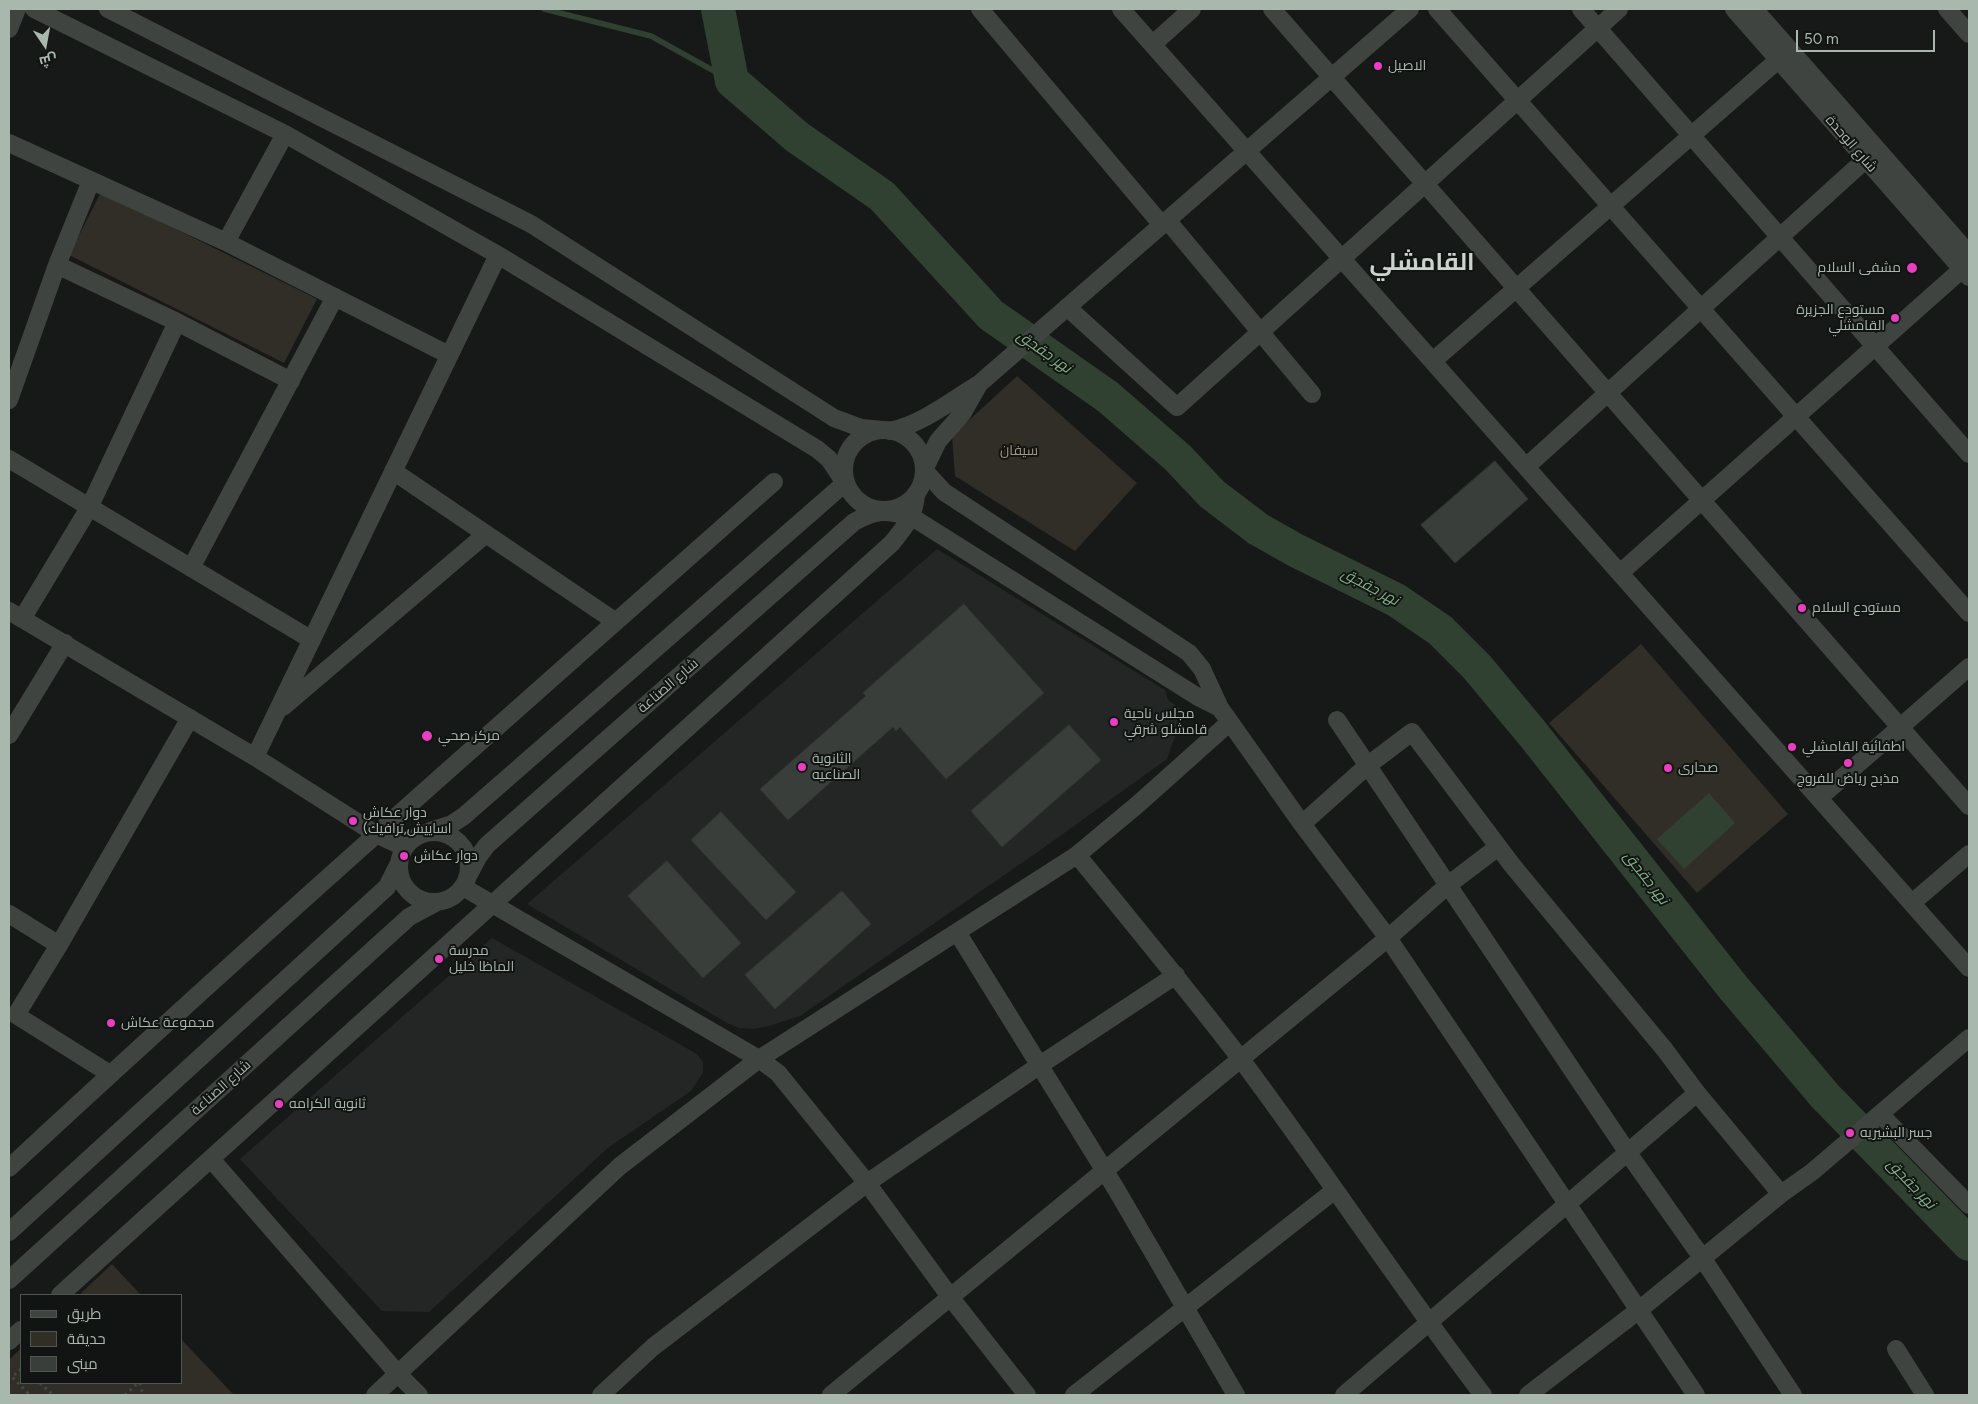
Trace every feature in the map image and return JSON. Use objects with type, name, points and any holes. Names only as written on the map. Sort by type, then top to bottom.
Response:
[{"type":"street","points":[[9,29],[17,9]]},
{"type":"street","points":[[34,9],[285,134],[498,255],[817,450],[829,459],[851,494],[860,503],[871,509],[912,517],[1225,715]]},
{"type":"street","points":[[108,9],[531,224],[834,418],[861,428],[886,430],[907,438],[916,446],[922,458],[924,470],[944,492],[1189,653],[1202,669],[1225,715],[1302,824],[1388,938],[1696,1395]]},
{"type":"street","points":[[980,9],[1312,394]]},
{"type":"street","points":[[1121,9],[1969,968]]},
{"type":"street","points":[[1153,44],[1192,9]]},
{"type":"street","points":[[1272,9],[1969,806]]},
{"type":"street","points":[[845,483],[844,465],[851,447],[865,435],[908,426],[922,420],[979,384],[1410,9]]},
{"type":"street","points":[[1437,9],[1969,613]]},
{"type":"street","points":[[1581,9],[1969,454]]},
{"type":"street","points":[[1062,312],[1178,407],[1619,9]]},
{"type":"street","name":"شارع الوحدة","points":[[1734,9],[1865,160],[1967,266]]},
{"type":"street","name":"شارع الوحدة","points":[[1754,9],[1967,266]]},
{"type":"street","points":[[1947,9],[1969,34]]},
{"type":"street","points":[[1433,361],[1778,60]]},
{"type":"street","points":[[226,242],[285,134]]},
{"type":"street","points":[[9,143],[226,242],[449,355]]},
{"type":"street","points":[[1526,467],[1865,160]]},
{"type":"street","points":[[9,400],[57,265],[91,181]]},
{"type":"street","points":[[255,757],[498,255]]},
{"type":"street","points":[[57,265],[178,322],[291,381]]},
{"type":"street","points":[[1620,573],[1967,266]]},
{"type":"street","points":[[191,568],[336,297]]},
{"type":"street","points":[[178,322],[89,508],[15,615],[255,757],[376,834],[404,846]]},
{"type":"street","points":[[61,1294],[892,543],[912,517],[916,494],[922,482],[924,470],[938,441],[962,414],[979,384]]},
{"type":"street","points":[[9,459],[312,640]]},
{"type":"street","points":[[393,472],[616,622]]},
{"type":"street","points":[[9,1168],[110,1074],[376,834],[774,482]]},
{"type":"street","points":[[9,1232],[387,886],[398,865],[404,846],[411,839],[420,834],[452,824],[464,816],[845,483]]},
{"type":"street","points":[[884,511],[902,506],[916,494]]},
{"type":"street","name":"شارع الصناعة","points":[[465,882],[478,857],[487,845],[854,522],[870,514],[884,511]]},
{"type":"street","points":[[277,712],[486,534]]},
{"type":"street","points":[[9,735],[64,643]]},
{"type":"street","points":[[1819,798],[1969,666]]},
{"type":"street","points":[[375,1395],[620,1166],[759,1059],[1077,855],[1137,805],[1225,715]]},
{"type":"street","points":[[110,1074],[16,1015],[190,718]]},
{"type":"street","points":[[1337,720],[1628,1153],[1703,1259],[1794,1395]]},
{"type":"street","points":[[1302,824],[1367,766],[1412,732],[1498,847],[1665,1050],[1697,1093],[1782,1194]]},
{"type":"street","points":[[398,865],[399,875],[409,892],[418,898],[427,902],[437,902],[456,894],[465,882],[469,868],[464,848],[458,840],[450,835],[430,831]]},
{"type":"street","points":[[830,1395],[951,1298],[1104,1170],[1388,938],[1448,885],[1498,847]]},
{"type":"street","points":[[1912,903],[1969,854]]},
{"type":"street","points":[[1077,855],[1176,975],[1240,1059],[1429,1323],[1483,1395]]},
{"type":"street","points":[[465,882],[492,905],[759,1059],[778,1073],[867,1184],[951,1298],[1027,1395]]},
{"type":"street","name":"شارع الصناعة","points":[[9,1280],[409,917],[437,902]]},
{"type":"street","points":[[9,914],[59,944]]},
{"type":"street","points":[[957,932],[1104,1170],[1236,1395]]},
{"type":"street","points":[[601,1395],[653,1347],[867,1184],[1040,1065],[1176,975]]},
{"type":"street","points":[[1528,1395],[1639,1310],[1782,1194],[1812,1172],[1969,1038]]},
{"type":"street","points":[[1344,1395],[1697,1093]]},
{"type":"street","points":[[1880,1114],[1969,1205]]},
{"type":"street","points":[[211,1159],[398,1374],[419,1395]]},
{"type":"street","points":[[1074,1395],[1335,1190]]},
{"type":"street","points":[[9,1341],[20,1331]]},
{"type":"street","points":[[1896,1349],[1925,1395]]},
{"type":"path","points":[[20,1370],[12,1376],[28,1395]]},
{"type":"path","points":[[41,1384],[53,1395]]},
{"type":"path","points":[[125,1395],[138,1384]]},
{"type":"shaded area","points":[[937,549],[1165,690],[1168,700],[1184,711],[1167,759],[1042,849],[800,1016],[769,1026],[753,1029],[739,1028],[727,1023],[527,904]]},
{"type":"shaded area","points":[[1709,793],[1735,823],[1684,869],[1657,839]]},
{"type":"shaded area","points":[[492,938],[697,1054],[703,1062],[703,1073],[691,1091],[609,1147],[429,1312],[382,1311],[240,1159]]},
{"type":"green space","points":[[101,192],[317,299],[284,363],[69,255]]},
{"type":"green space","name":"سيفان","points":[[1017,376],[1137,483],[1075,551],[955,476],[952,436]]},
{"type":"green space","name":"صحارى","points":[[1641,644],[1788,814],[1697,893],[1549,723]]},
{"type":"green space","points":[[112,1264],[140,1294],[80,1294]]},
{"type":"green space","points":[[182,1340],[234,1395],[9,1395],[9,1360],[20,1349],[20,1384],[182,1384]]},
{"type":"building","points":[[1495,461],[1528,499],[1455,563],[1421,525]]},
{"type":"building","points":[[964,604],[1044,693],[946,779],[900,727],[896,731],[893,727],[788,820],[760,789],[866,696],[863,693]]},
{"type":"building","points":[[1069,725],[1101,760],[1002,847],[971,811]]},
{"type":"building","points":[[721,812],[796,892],[766,920],[691,840]]},
{"type":"building","points":[[667,861],[741,943],[703,978],[628,896]]},
{"type":"building","points":[[842,891],[871,924],[775,1009],[745,975]]},
{"type":"waterway","points":[[544,9],[651,36],[732,81]]},
{"type":"waterway","name":"نهر جقجق","points":[[718,9],[732,81],[797,137],[882,196],[991,315],[1108,397],[1178,458],[1212,494],[1258,529],[1297,551],[1396,600],[1440,630],[1477,667],[1532,733],[1732,986],[1825,1096],[1969,1244]]},
{"type":"place","name":"الاصيل","points":[[1378,66]]},
{"type":"place","name":"مشفى السلام","points":[[1912,268]]},
{"type":"place","name":"مستودع الجزيرة القامشلي","points":[[1895,318]]},
{"type":"place","name":"مستودع السلام","points":[[1802,608]]},
{"type":"place","name":"مجلس ناحية قامشلو شرقي","points":[[1114,722]]},
{"type":"place","name":"مركز صحي","points":[[427,736]]},
{"type":"place","name":"اطفائية القامشلي","points":[[1792,747]]},
{"type":"place","name":"مذبح رياض للفروج","points":[[1848,763]]},
{"type":"place","name":"الثانوية الصناعيه","points":[[802,767]]},
{"type":"place","name":"صحارى","points":[[1668,768]]},
{"type":"place","name":"دوار عكاش (اساييش٫ترافيك","points":[[353,821]]},
{"type":"place","name":"دوار عكاش","points":[[404,856]]},
{"type":"place","name":"مدرسة الماظا خليل","points":[[439,959]]},
{"type":"place","name":"مجموعة عكاش","points":[[111,1023]]},
{"type":"place","name":"ثانوية الكرامه","points":[[279,1104]]},
{"type":"place","name":"جسر البشيريه","points":[[1850,1133]]},
{"type":"district","name":"القامشلي","points":[[1422,263]]}]
